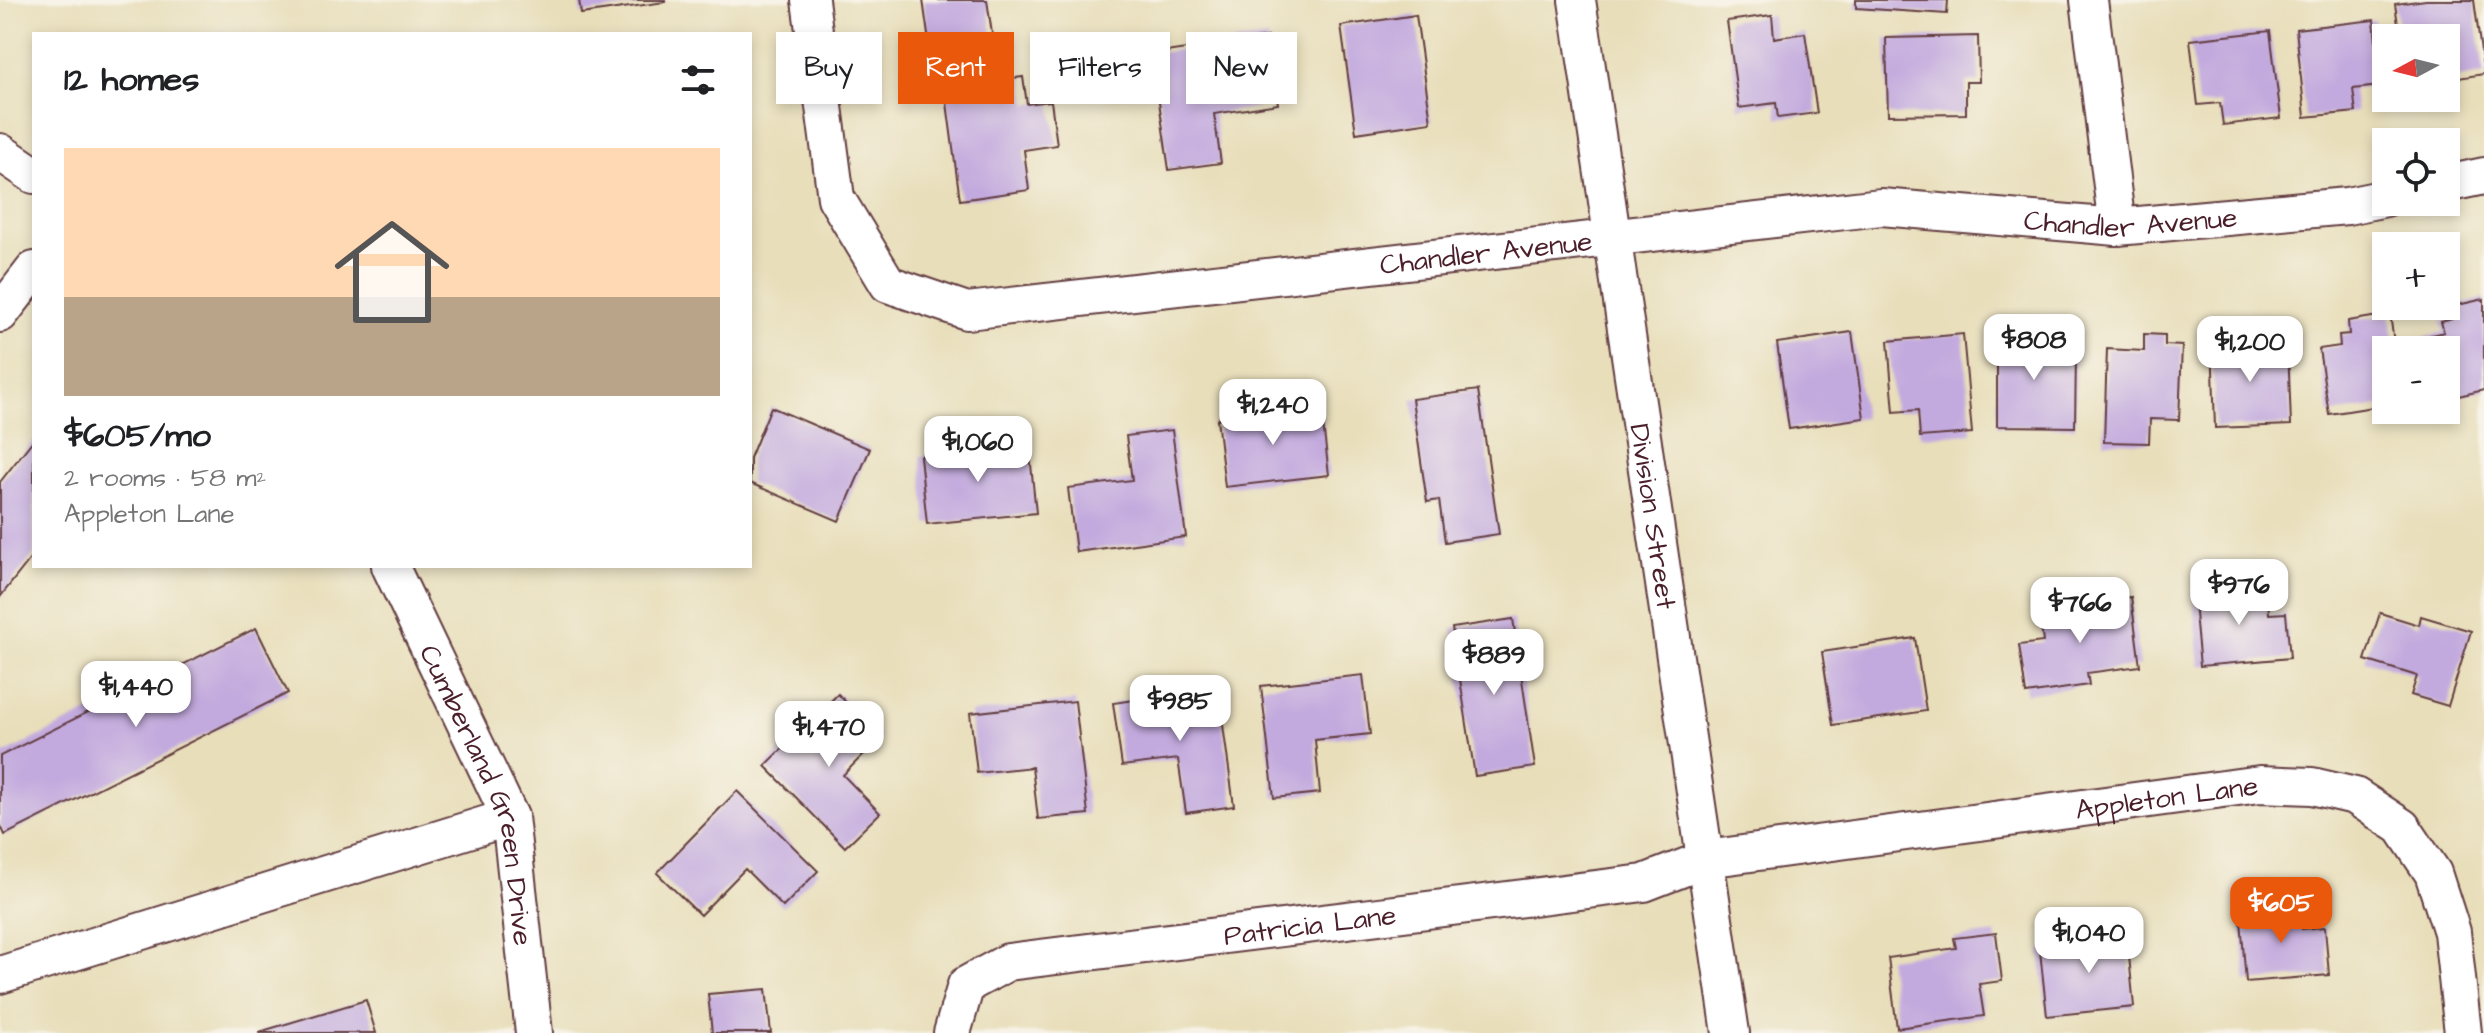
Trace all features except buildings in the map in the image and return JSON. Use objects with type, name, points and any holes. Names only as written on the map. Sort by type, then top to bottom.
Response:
[{"type":"street","name":"Chandler Avenue","points":[[810,0],[836,198],[888,284],[967,311],[1881,207],[2117,227],[2347,206],[2372,201]]},
{"type":"street","name":"Division Street","points":[[1577,0],[1731,1033]]},
{"type":"street","points":[[2089,0],[2117,227]]},
{"type":"street","points":[[0,152],[32,174]]},
{"type":"street","points":[[2460,181],[2484,176]]},
{"type":"street","points":[[0,314],[32,273]]},
{"type":"street","name":"Cumberland Green Drive","points":[[391,568],[510,817],[534,1033]]},
{"type":"street","name":"Appleton Lane","points":[[1706,859],[2260,784],[2312,786],[2355,796],[2402,827],[2433,873],[2452,932],[2463,1033]]},
{"type":"street","points":[[0,975],[510,817]]},
{"type":"street","name":"Patricia Lane","points":[[952,1033],[966,985],[1008,962],[1644,883],[1706,859]]}]
